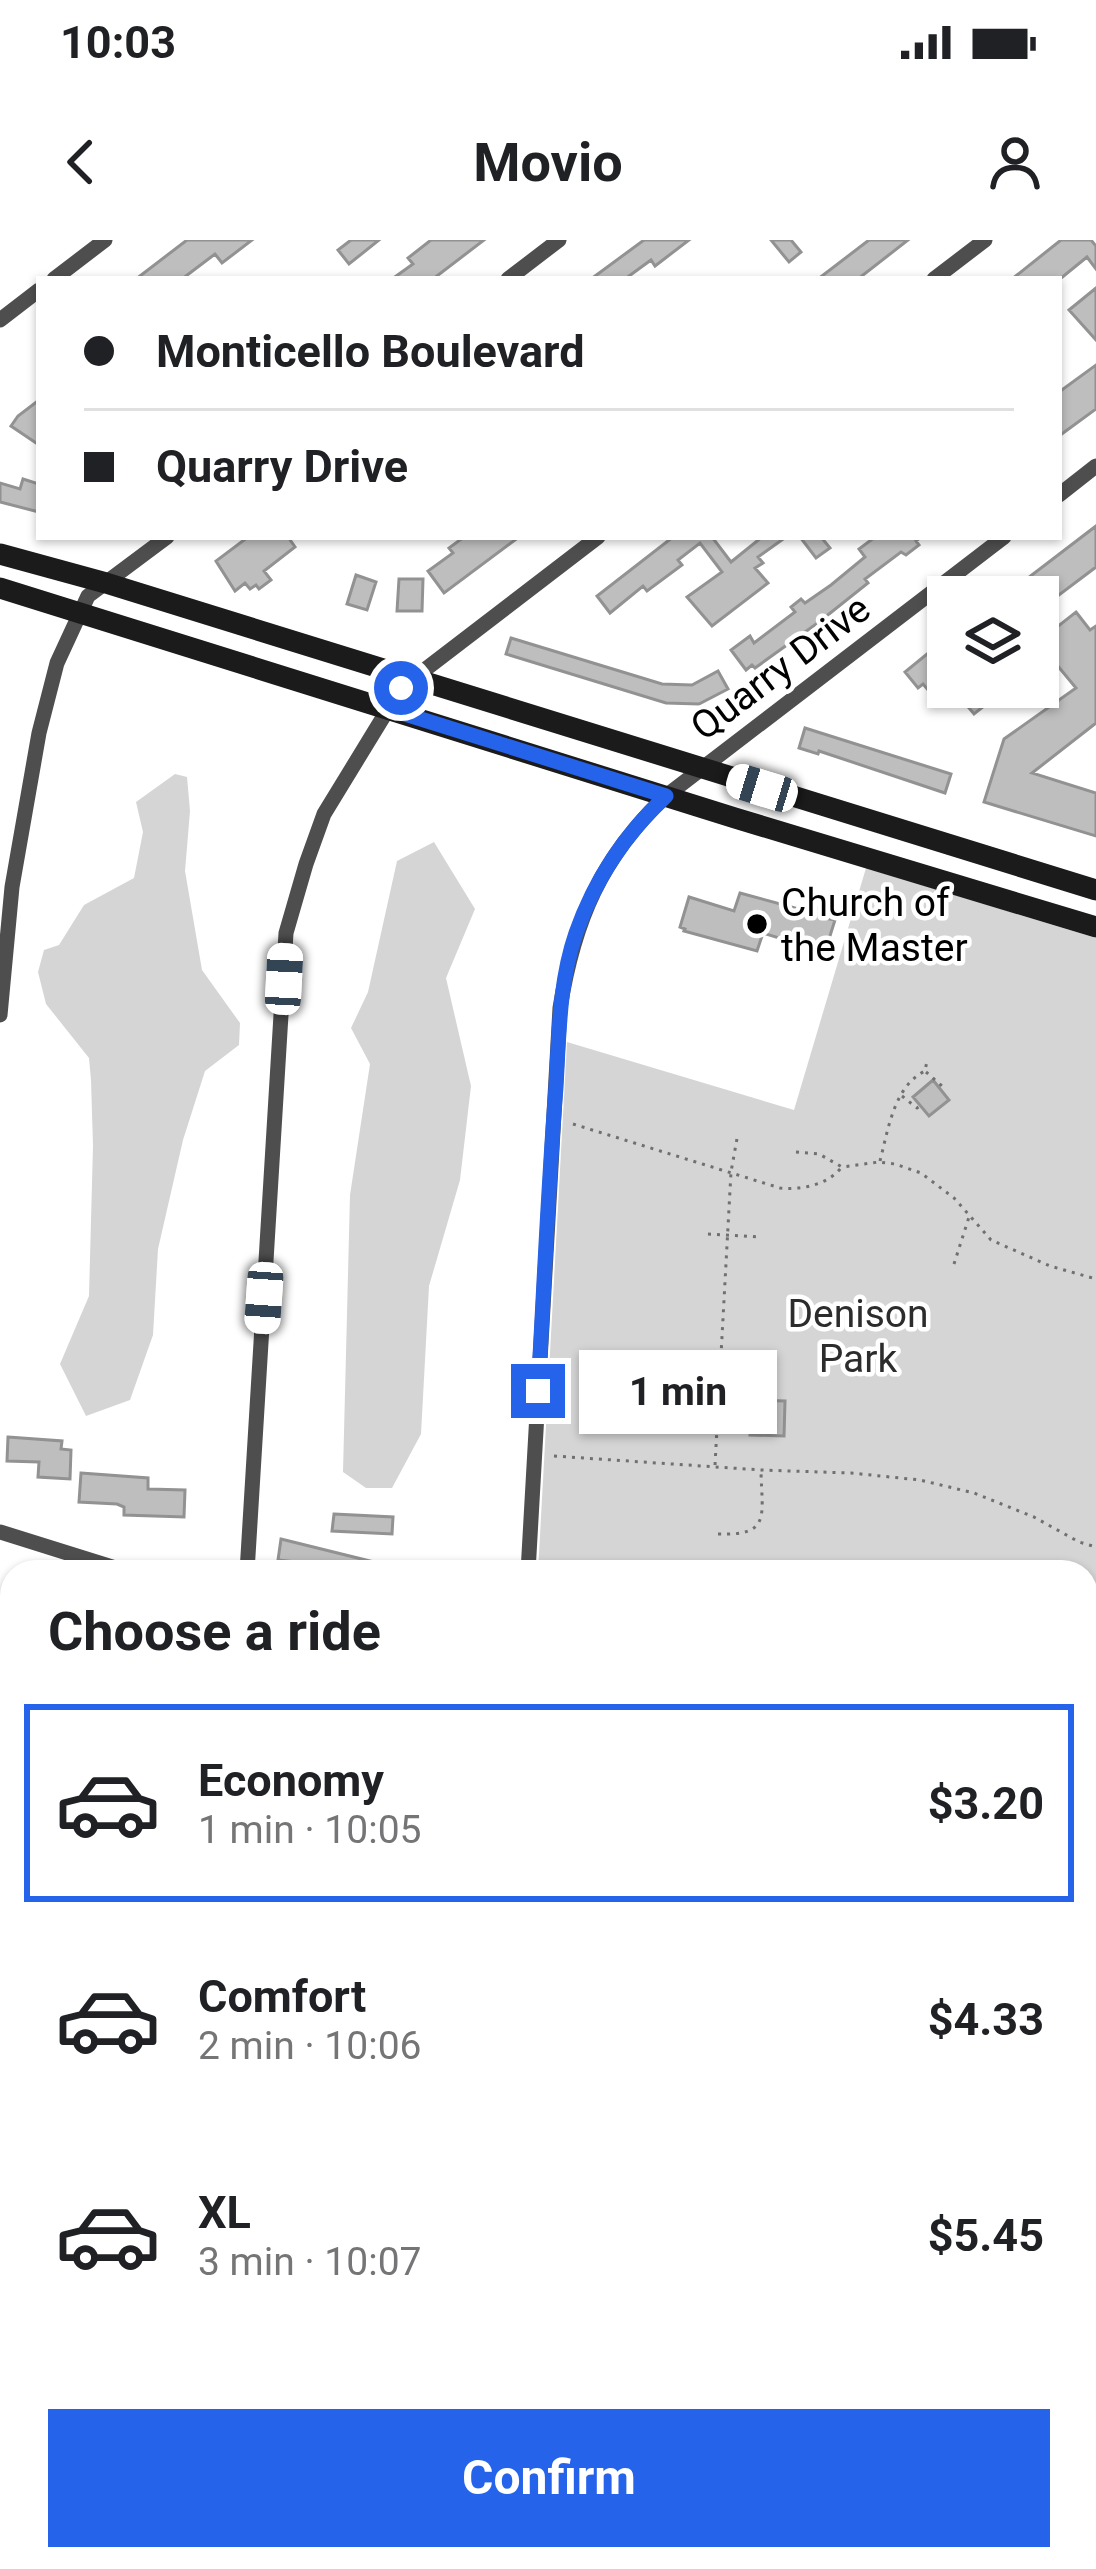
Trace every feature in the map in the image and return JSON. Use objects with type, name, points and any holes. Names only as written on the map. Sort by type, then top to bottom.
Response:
[{"type":"main road","points":[[0,554],[92,597],[389,709],[1096,927]]},
{"type":"main road","points":[[0,587],[92,597],[414,678],[1096,890]]},
{"type":"street","points":[[57,276],[105,240]]},
{"type":"street","points":[[512,276],[559,240]]},
{"type":"street","points":[[938,276],[985,240]]},
{"type":"street","points":[[0,320],[36,292]]},
{"type":"street","points":[[1062,493],[1096,466]]},
{"type":"street","points":[[0,1016],[11,886],[38,733],[57,663],[92,597],[163,540]]},
{"type":"street","points":[[248,1560],[286,933],[306,864],[324,814],[401,688],[594,540]]},
{"type":"street","name":"Quarry Drive","points":[[529,1560],[558,1035],[574,937],[604,872],[638,823],[666,796],[1000,540]]},
{"type":"street","points":[[0,1532],[90,1560]]},
{"type":"path","points":[[925,1071],[927,1061]]},
{"type":"path","points":[[925,1071],[942,1086],[939,1088]]},
{"type":"path","points":[[879,1162],[901,1095],[910,1079],[925,1071]]},
{"type":"path","points":[[901,1095],[920,1106]]},
{"type":"path","points":[[571,1123],[790,1189],[818,1184],[842,1167]]},
{"type":"path","points":[[715,1467],[731,1172],[739,1133]]},
{"type":"path","points":[[796,1152],[819,1154],[842,1167],[879,1162],[921,1173],[954,1198],[991,1240],[1096,1279]]},
{"type":"path","points":[[954,1264],[970,1216]]},
{"type":"path","points":[[708,1234],[760,1237]]},
{"type":"path","points":[[552,1455],[867,1474],[948,1486],[1006,1505],[1096,1547]]},
{"type":"path","points":[[718,1534],[744,1535],[757,1527],[761,1470]]},
{"type":"green space","points":[[175,774],[187,777],[190,811],[185,871],[202,970],[240,1023],[239,1045],[205,1071],[183,1140],[158,1249],[153,1335],[130,1400],[86,1416],[60,1364],[89,1296],[93,1146],[89,1058],[46,1004],[38,972],[44,950],[59,945],[84,905],[134,878],[143,832],[136,802]]},
{"type":"green space","points":[[434,842],[475,909],[446,978],[471,1086],[460,1180],[429,1286],[421,1434],[392,1488],[366,1488],[343,1472],[350,1195],[370,1064],[351,1028],[368,992],[397,861]]},
{"type":"green space","name":"Denison Park","points":[[866,868],[1096,938],[1096,1560],[539,1560],[567,1042],[794,1110]]},
{"type":"building","points":[[187,240],[252,240],[222,263],[215,254],[186,276],[140,276]]},
{"type":"building","points":[[351,240],[379,240],[349,264],[338,250]]},
{"type":"building","points":[[431,240],[484,240],[437,276],[396,276],[413,264],[408,258]]},
{"type":"building","points":[[644,240],[689,240],[655,266],[651,260],[629,276],[595,276]]},
{"type":"building","points":[[771,240],[791,240],[801,252],[789,262]]},
{"type":"building","points":[[869,240],[908,240],[862,276],[822,276]]},
{"type":"building","points":[[1061,240],[1091,240],[1096,246],[1096,269],[1087,257],[1062,277],[1016,276]]},
{"type":"building","points":[[1096,288],[1096,340],[1069,310]]},
{"type":"building","points":[[1096,365],[1096,409],[1062,434],[1062,390]]},
{"type":"building","points":[[36,402],[36,443],[11,426]]},
{"type":"building","points":[[23,479],[36,483],[36,511],[0,502],[0,483],[20,489]]},
{"type":"building","points":[[1096,526],[1096,567],[1059,595],[1059,576],[1031,576]]},
{"type":"building","points":[[244,540],[290,540],[295,547],[264,571],[271,580],[259,589],[245,583],[235,591],[216,561]]},
{"type":"building","points":[[460,540],[515,540],[444,593],[428,571],[453,553],[449,548]]},
{"type":"building","points":[[669,540],[714,540],[731,562],[758,540],[782,540],[758,557],[763,563],[755,568],[768,583],[712,626],[687,597],[722,572],[700,543],[678,560],[682,565],[647,591],[643,586],[610,613],[597,596]]},
{"type":"building","points":[[802,540],[823,540],[830,548],[816,558]]},
{"type":"building","points":[[871,540],[917,540],[919,545],[906,555],[901,552],[819,622],[746,670],[731,650],[750,636],[754,643],[795,612],[791,607],[801,599],[805,603],[831,585],[865,557],[859,549]]},
{"type":"building","points":[[356,575],[376,582],[367,610],[347,604]]},
{"type":"building","points":[[399,579],[423,579],[422,611],[397,611]]},
{"type":"building","points":[[1076,612],[1090,630],[1096,626],[1096,723],[1032,773],[1096,793],[1096,836],[984,802],[1004,739],[1048,708],[1059,708],[1059,700],[1076,688],[1059,667],[1059,625]]},
{"type":"building","points":[[511,638],[662,684],[692,685],[718,671],[728,689],[699,704],[666,703],[506,654]]},
{"type":"building","points":[[927,654],[927,689],[923,684],[918,688],[905,672]]},
{"type":"building","points":[[805,728],[951,774],[945,793],[799,748]]},
{"type":"building","name":"Church of the Master","points":[[740,893],[806,911],[808,905],[827,911],[825,918],[835,920],[825,952],[763,933],[757,951],[680,927],[689,897],[734,911]]},
{"type":"building","points":[[933,1080],[949,1100],[929,1116],[913,1097]]},
{"type":"building","points":[[751,1400],[785,1401],[784,1436],[750,1435]]},
{"type":"building","points":[[8,1437],[62,1441],[61,1449],[71,1450],[70,1479],[38,1477],[39,1462],[7,1461]]},
{"type":"building","points":[[81,1473],[148,1478],[148,1489],[185,1490],[184,1517],[124,1515],[124,1507],[117,1504],[79,1502]]},
{"type":"building","points":[[334,1514],[393,1517],[392,1534],[332,1531]]},
{"type":"building","points":[[281,1539],[366,1560],[278,1560]]},
{"type":"place","name":"Church of the Master","points":[[757,924]]},
{"type":"route","points":[[401,688],[389,709],[666,796],[638,823],[595,888],[574,937],[566,974],[558,1035],[538,1391]]}]
